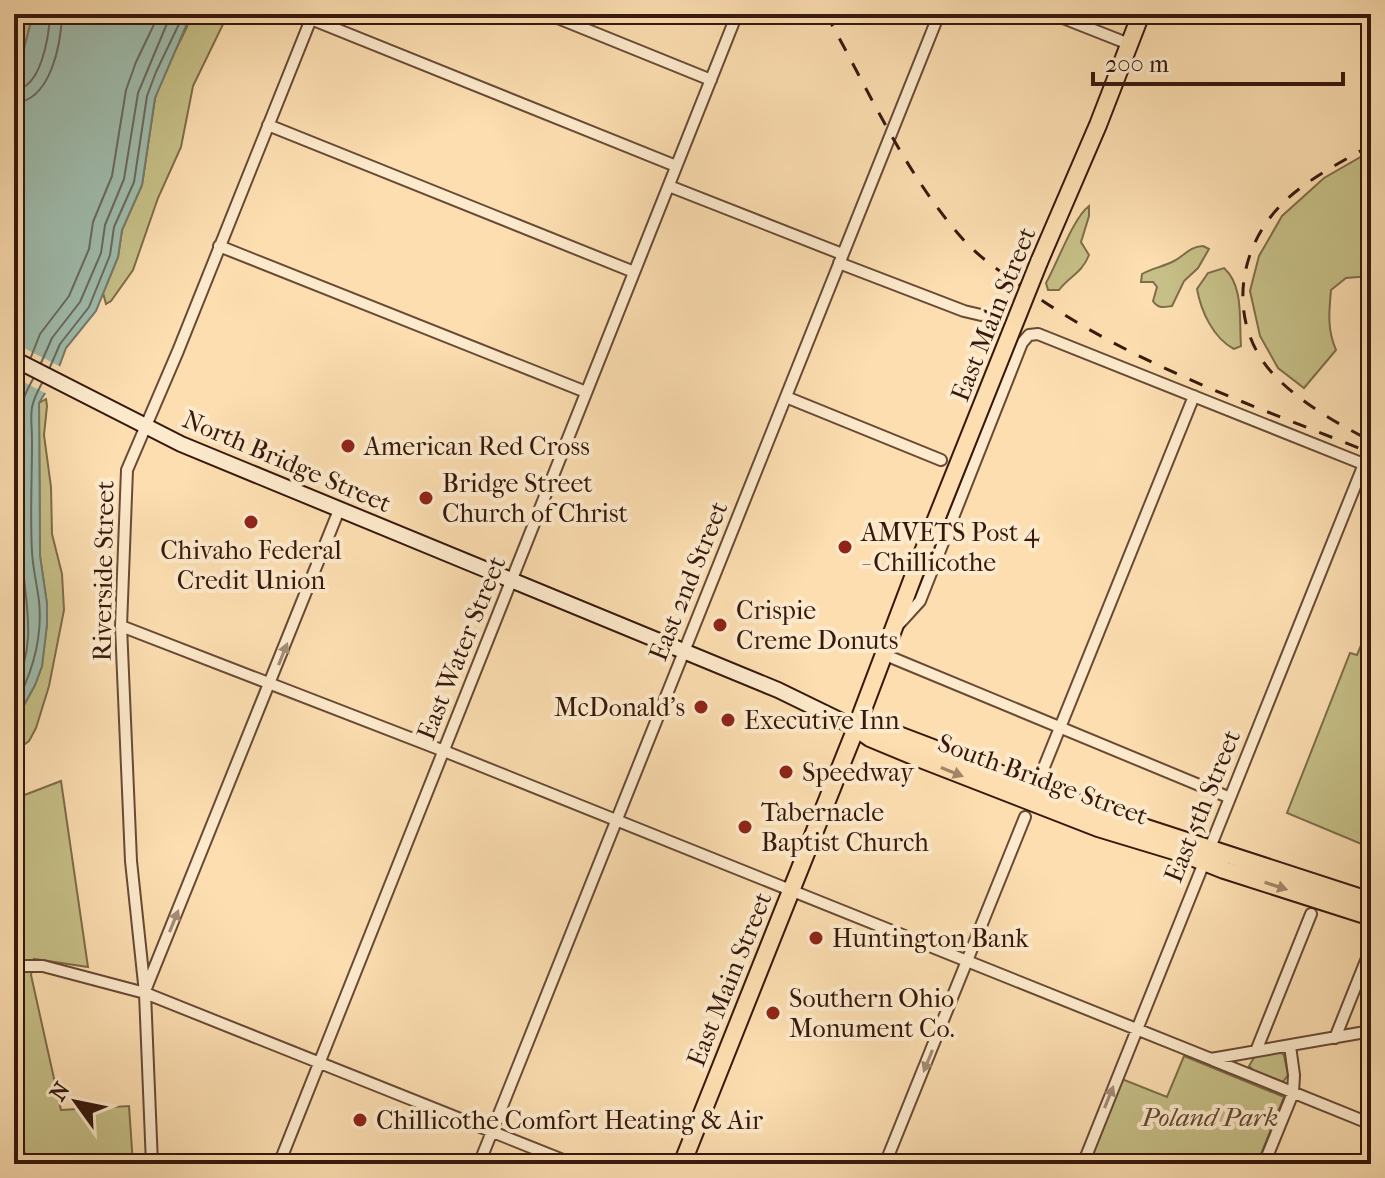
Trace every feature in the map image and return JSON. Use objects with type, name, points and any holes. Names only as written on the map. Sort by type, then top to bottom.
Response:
[{"type":"main road","name":"East Main Street","points":[[682,1164],[915,572],[1141,14]]},
{"type":"main road","name":"North Bridge Street","points":[[14,359],[145,426],[339,510],[778,690],[856,728]]},
{"type":"main road","name":"South Bridge Street","points":[[856,728],[870,738],[1114,834],[1205,854],[1371,901]]},
{"type":"main road","name":"South Bridge Street","points":[[1205,854],[1371,917]]},
{"type":"street","points":[[548,14],[711,80]]},
{"type":"street","name":"East Water Street","points":[[279,1164],[737,14]]},
{"type":"street","name":"East 2nd Street","points":[[479,1164],[939,14]]},
{"type":"street","points":[[1053,14],[1129,44]]},
{"type":"street","points":[[312,16],[676,166]]},
{"type":"street","name":"Riverside Street","points":[[152,1164],[145,993],[131,861],[121,626],[127,470],[312,16]]},
{"type":"street","points":[[268,125],[634,272]]},
{"type":"street","points":[[669,186],[964,311],[981,315]]},
{"type":"street","points":[[219,246],[586,392]]},
{"type":"street","name":"East Main Street","points":[[891,633],[920,601],[1022,343],[1029,335],[1038,334],[1194,396]]},
{"type":"street","points":[[1040,777],[1194,396],[1367,466]]},
{"type":"street","points":[[786,397],[941,460]]},
{"type":"street","name":"East 5th Street","points":[[1083,1164],[1228,797],[1367,466]]},
{"type":"street","points":[[145,993],[339,510]]},
{"type":"street","points":[[121,626],[444,751],[1371,1124]]},
{"type":"street","points":[[883,654],[1228,797]]},
{"type":"street","points":[[885,1164],[1025,817]]},
{"type":"street","points":[[1256,1051],[1311,914]]},
{"type":"street","points":[[1335,1038],[1371,948]]},
{"type":"street","points":[[14,966],[43,966],[145,993],[573,1164]]},
{"type":"street","points":[[1211,1059],[1371,1031]]},
{"type":"street","points":[[1264,1164],[1293,1093],[1290,1046]]},
{"type":"street","points":[[14,1135],[21,1164]]},
{"type":"green space","points":[[14,14],[33,14],[14,87]]},
{"type":"green space","points":[[189,14],[228,14],[193,86],[181,147],[158,198],[133,270],[106,304],[103,293],[118,257],[122,230],[142,185],[155,98],[187,27]]},
{"type":"green space","points":[[1371,151],[1371,276],[1346,278],[1331,290],[1330,328],[1336,350],[1304,388],[1278,368],[1260,336],[1250,291],[1259,256],[1282,216],[1324,178]]},
{"type":"green space","points":[[1089,206],[1081,242],[1089,255],[1059,290],[1048,290],[1046,283],[1066,242],[1077,220]]},
{"type":"green space","points":[[1203,246],[1209,249],[1198,268],[1184,281],[1172,306],[1157,305],[1153,301],[1157,287],[1153,282],[1141,282],[1142,274]]},
{"type":"green space","points":[[1224,268],[1238,294],[1241,346],[1234,349],[1220,338],[1209,323],[1197,289],[1208,273]]},
{"type":"green space","points":[[46,399],[44,435],[51,487],[52,534],[62,574],[64,610],[49,686],[36,728],[29,741],[14,752],[14,723],[42,666],[47,624],[40,556],[39,403]]},
{"type":"green space","points":[[1371,621],[1371,848],[1287,813],[1350,653],[1357,655]]},
{"type":"green space","points":[[61,781],[88,967],[34,959],[31,975],[61,1110],[129,1106],[133,1164],[14,1164],[14,799]]},
{"type":"green space","points":[[1280,1052],[1284,1055],[1288,1075],[1283,1082],[1249,1066],[1255,1056]]},
{"type":"green space","name":"Poland Park","points":[[1184,1056],[1284,1097],[1257,1164],[1089,1164],[1122,1079],[1167,1097]]},
{"type":"water","points":[[33,14],[189,14],[189,19],[155,98],[142,185],[122,230],[118,257],[96,311],[66,348],[56,375],[39,403],[40,556],[47,624],[42,666],[14,723],[14,87]]},
{"type":"pier","points":[[14,343],[63,368],[49,395],[14,377]]},
{"type":"railway","points":[[826,14],[904,158],[941,212],[984,259],[1108,340],[1238,400],[1371,453]]},
{"type":"railway","points":[[1371,145],[1312,180],[1280,206],[1254,246],[1246,268],[1243,290],[1244,313],[1250,335],[1260,357],[1275,376],[1308,404],[1371,441]]},
{"type":"place","name":"American Red Cross","points":[[348,446]]},
{"type":"place","name":"Bridge Street Church of Christ","points":[[426,498]]},
{"type":"place","name":"Chivaho Federal Credit Union","points":[[251,522]]},
{"type":"place","name":"AMVETS Post 4 - Chillicothe","points":[[845,547]]},
{"type":"place","name":"Crispie Creme Donuts","points":[[720,625]]},
{"type":"place","name":"McDonald's","points":[[701,707]]},
{"type":"place","name":"Executive Inn","points":[[728,720]]},
{"type":"place","name":"Speedway","points":[[786,772]]},
{"type":"place","name":"Tabernacle Baptist Church","points":[[745,827]]},
{"type":"place","name":"Huntington Bank","points":[[816,938]]},
{"type":"place","name":"Southern Ohio Monument Co.","points":[[773,1013]]},
{"type":"place","name":"Chillicothe Comfort Heating & Air","points":[[360,1120]]}]
